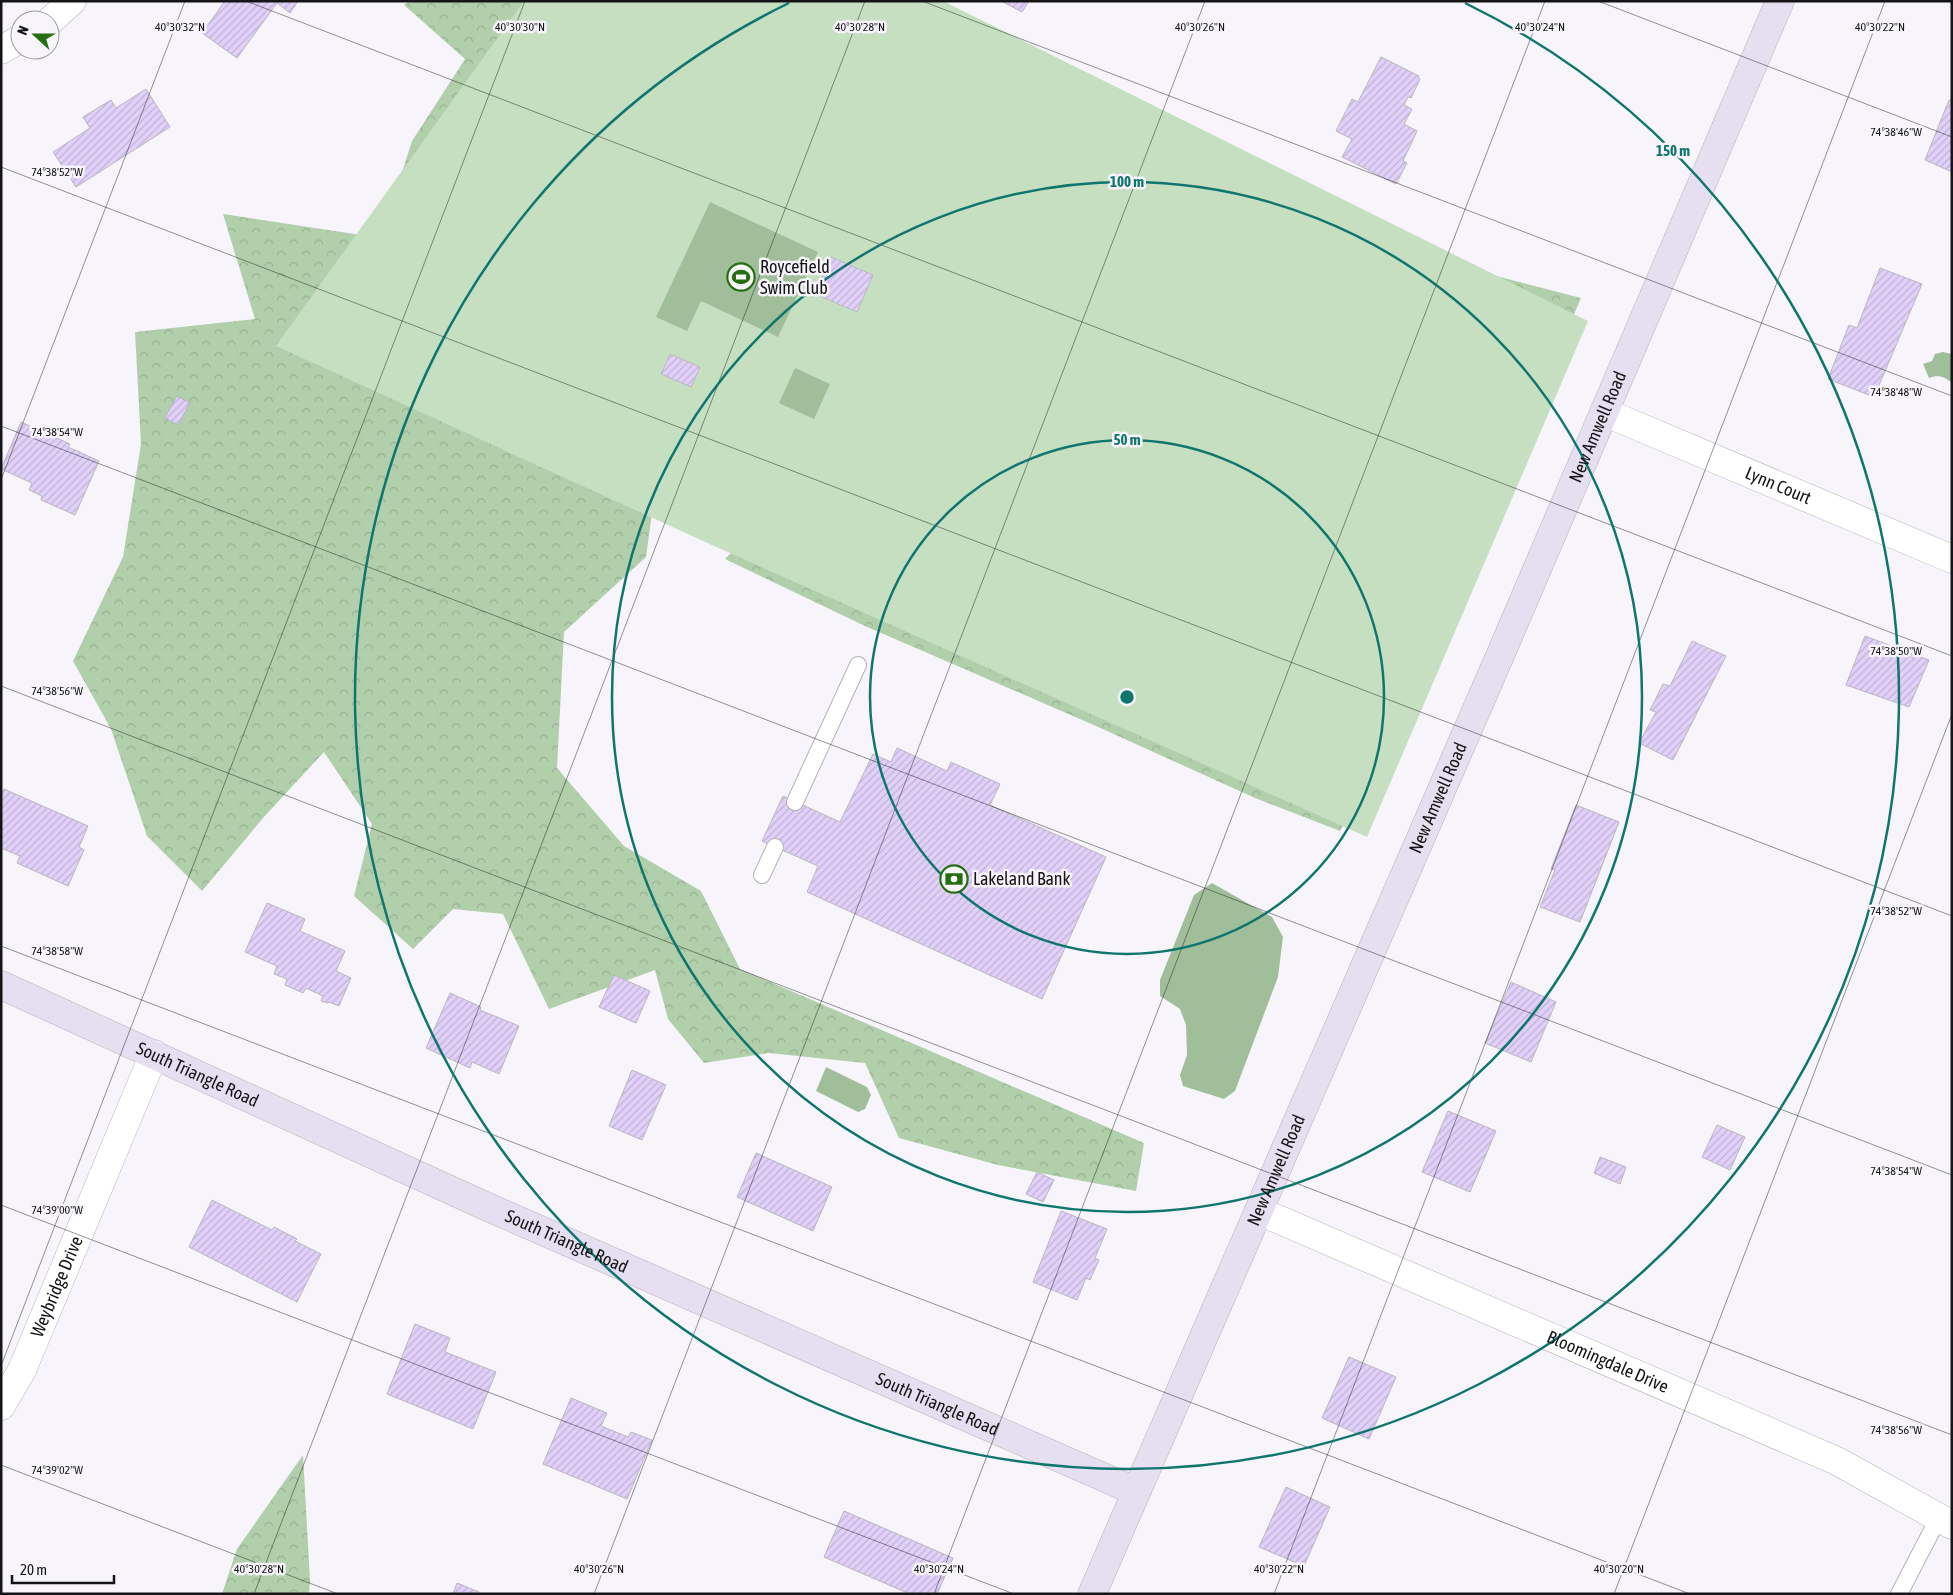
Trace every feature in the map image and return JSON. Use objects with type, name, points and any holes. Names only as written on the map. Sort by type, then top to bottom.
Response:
[{"type":"street","points":[[60,12],[72,1]]},
{"type":"street","name":"New Amwell Road","points":[[1092,1594],[1502,651],[1780,1]]},
{"type":"street","name":"Lynn Court","points":[[1604,412],[1952,559]]},
{"type":"street","name":"South Triangle Road","points":[[1,985],[489,1208],[1136,1491]]},
{"type":"street","name":"Weybridge Drive","points":[[1,1406],[22,1370],[154,1054]]},
{"type":"street","name":"Bloomingdale Drive","points":[[1259,1211],[1317,1234],[1838,1461],[1946,1521]]},
{"type":"lane","points":[[795,802],[858,665]]},
{"type":"lane","points":[[762,875],[775,847]]},
{"type":"lane","points":[[1900,1594],[1946,1521]]},
{"type":"green space","points":[[410,1],[938,1],[1469,269],[1581,298],[1383,756],[1340,831],[1255,798],[1096,726],[865,626],[725,559],[854,425],[661,448],[646,557],[564,632],[557,768],[624,846],[701,891],[740,969],[1144,1143],[1136,1191],[998,1165],[899,1138],[865,1063],[769,1053],[704,1063],[668,1019],[655,970],[549,1009],[503,914],[453,909],[413,949],[354,896],[372,824],[324,752],[263,818],[202,891],[147,836],[111,729],[73,661],[123,557],[141,444],[135,332],[255,319],[223,214],[381,238],[412,141],[465,59],[404,5]]},
{"type":"green space","points":[[303,1455],[310,1580],[309,1594],[222,1594],[237,1549]]},
{"type":"shaded area","points":[[524,1],[943,1],[1588,321],[1367,837],[712,545],[276,346]]},
{"type":"shaded area","name":"Roycefield Swim Club","points":[[710,202],[818,252],[778,337],[701,301],[687,331],[656,317]]},
{"type":"shaded area","points":[[1943,352],[1952,354],[1952,383],[1941,377],[1929,378],[1923,364],[1932,361],[1935,354]]},
{"type":"shaded area","points":[[795,368],[830,384],[814,419],[779,403]]},
{"type":"shaded area","points":[[1212,883],[1272,917],[1283,937],[1278,977],[1235,1091],[1224,1099],[1183,1086],[1180,1075],[1187,1055],[1186,1025],[1180,1009],[1160,996],[1160,980],[1194,895]]},
{"type":"shaded area","points":[[826,1067],[867,1087],[871,1095],[865,1109],[858,1112],[816,1091]]},
{"type":"building","points":[[225,1],[298,1],[290,13],[277,3],[237,58],[202,33]]},
{"type":"building","points":[[1001,1],[1029,1],[1022,12]]},
{"type":"building","points":[[1381,57],[1419,76],[1418,78],[1420,79],[1411,98],[1408,97],[1404,105],[1412,109],[1404,124],[1417,131],[1403,161],[1407,163],[1396,184],[1342,157],[1352,139],[1336,131],[1352,99],[1358,102]]},
{"type":"building","points":[[146,89],[170,127],[76,187],[53,152],[90,128],[83,117],[111,100],[116,108]]},
{"type":"building","points":[[1949,100],[1952,100],[1952,172],[1925,160]]},
{"type":"building","points":[[831,257],[873,275],[857,312],[815,294]]},
{"type":"building","points":[[1880,268],[1922,284],[1874,397],[1828,379],[1849,325],[1857,328]]},
{"type":"building","points":[[670,354],[700,367],[691,387],[661,374]]},
{"type":"building","points":[[177,396],[190,403],[178,425],[165,418]]},
{"type":"building","points":[[21,422],[70,444],[68,447],[99,461],[75,515],[41,500],[42,496],[29,490],[32,483],[1,469]]},
{"type":"building","points":[[1865,636],[1929,660],[1909,707],[1846,685]]},
{"type":"building","points":[[1692,641],[1726,656],[1673,760],[1639,743],[1656,712],[1650,710],[1663,684],[1670,686]]},
{"type":"building","name":"Lakeland Bank","points":[[897,748],[947,771],[951,762],[1000,784],[990,805],[1106,857],[1042,999],[807,892],[818,866],[762,841],[783,796],[840,822],[873,754],[891,762]]},
{"type":"building","points":[[4,789],[88,826],[79,847],[84,850],[68,886],[17,863],[20,856],[1,848],[1,795]]},
{"type":"building","points":[[1576,805],[1619,822],[1580,922],[1540,907],[1555,870],[1551,869]]},
{"type":"building","points":[[267,903],[305,919],[300,931],[345,951],[336,971],[351,978],[339,1006],[321,1001],[323,996],[306,988],[303,993],[285,985],[287,979],[274,974],[277,966],[245,952]]},
{"type":"building","points":[[614,975],[650,991],[636,1023],[599,1007]]},
{"type":"building","points":[[1511,982],[1556,1002],[1531,1062],[1485,1043]]},
{"type":"building","points":[[450,993],[481,1007],[480,1010],[519,1026],[499,1074],[472,1062],[470,1068],[426,1048]]},
{"type":"building","points":[[632,1070],[666,1085],[642,1140],[609,1126]]},
{"type":"building","points":[[1448,1111],[1496,1131],[1470,1192],[1422,1172]]},
{"type":"building","points":[[1717,1125],[1745,1137],[1730,1170],[1702,1157]]},
{"type":"building","points":[[756,1153],[832,1187],[813,1231],[737,1197]]},
{"type":"building","points":[[1600,1157],[1626,1167],[1620,1184],[1594,1173]]},
{"type":"building","points":[[1037,1172],[1054,1180],[1043,1202],[1026,1194]]},
{"type":"building","points":[[212,1200],[272,1230],[274,1227],[297,1239],[295,1241],[321,1254],[297,1302],[189,1247]]},
{"type":"building","points":[[1061,1211],[1107,1229],[1095,1258],[1099,1260],[1090,1280],[1086,1278],[1077,1300],[1033,1282]]},
{"type":"building","points":[[415,1324],[450,1338],[445,1352],[496,1372],[473,1429],[387,1394]]},
{"type":"building","points":[[1349,1357],[1396,1377],[1369,1439],[1322,1418]]},
{"type":"building","points":[[571,1398],[607,1413],[601,1426],[628,1437],[631,1432],[652,1440],[627,1499],[543,1464]]},
{"type":"building","points":[[1286,1487],[1330,1507],[1304,1566],[1259,1547]]},
{"type":"building","points":[[844,1511],[953,1558],[937,1594],[910,1594],[824,1557]]},
{"type":"building","points":[[457,1583],[479,1592],[478,1594],[453,1594]]},
{"type":"place","name":"Roycefield Swim Club","points":[[741,277]]},
{"type":"place","name":"Lakeland Bank","points":[[954,879]]}]
